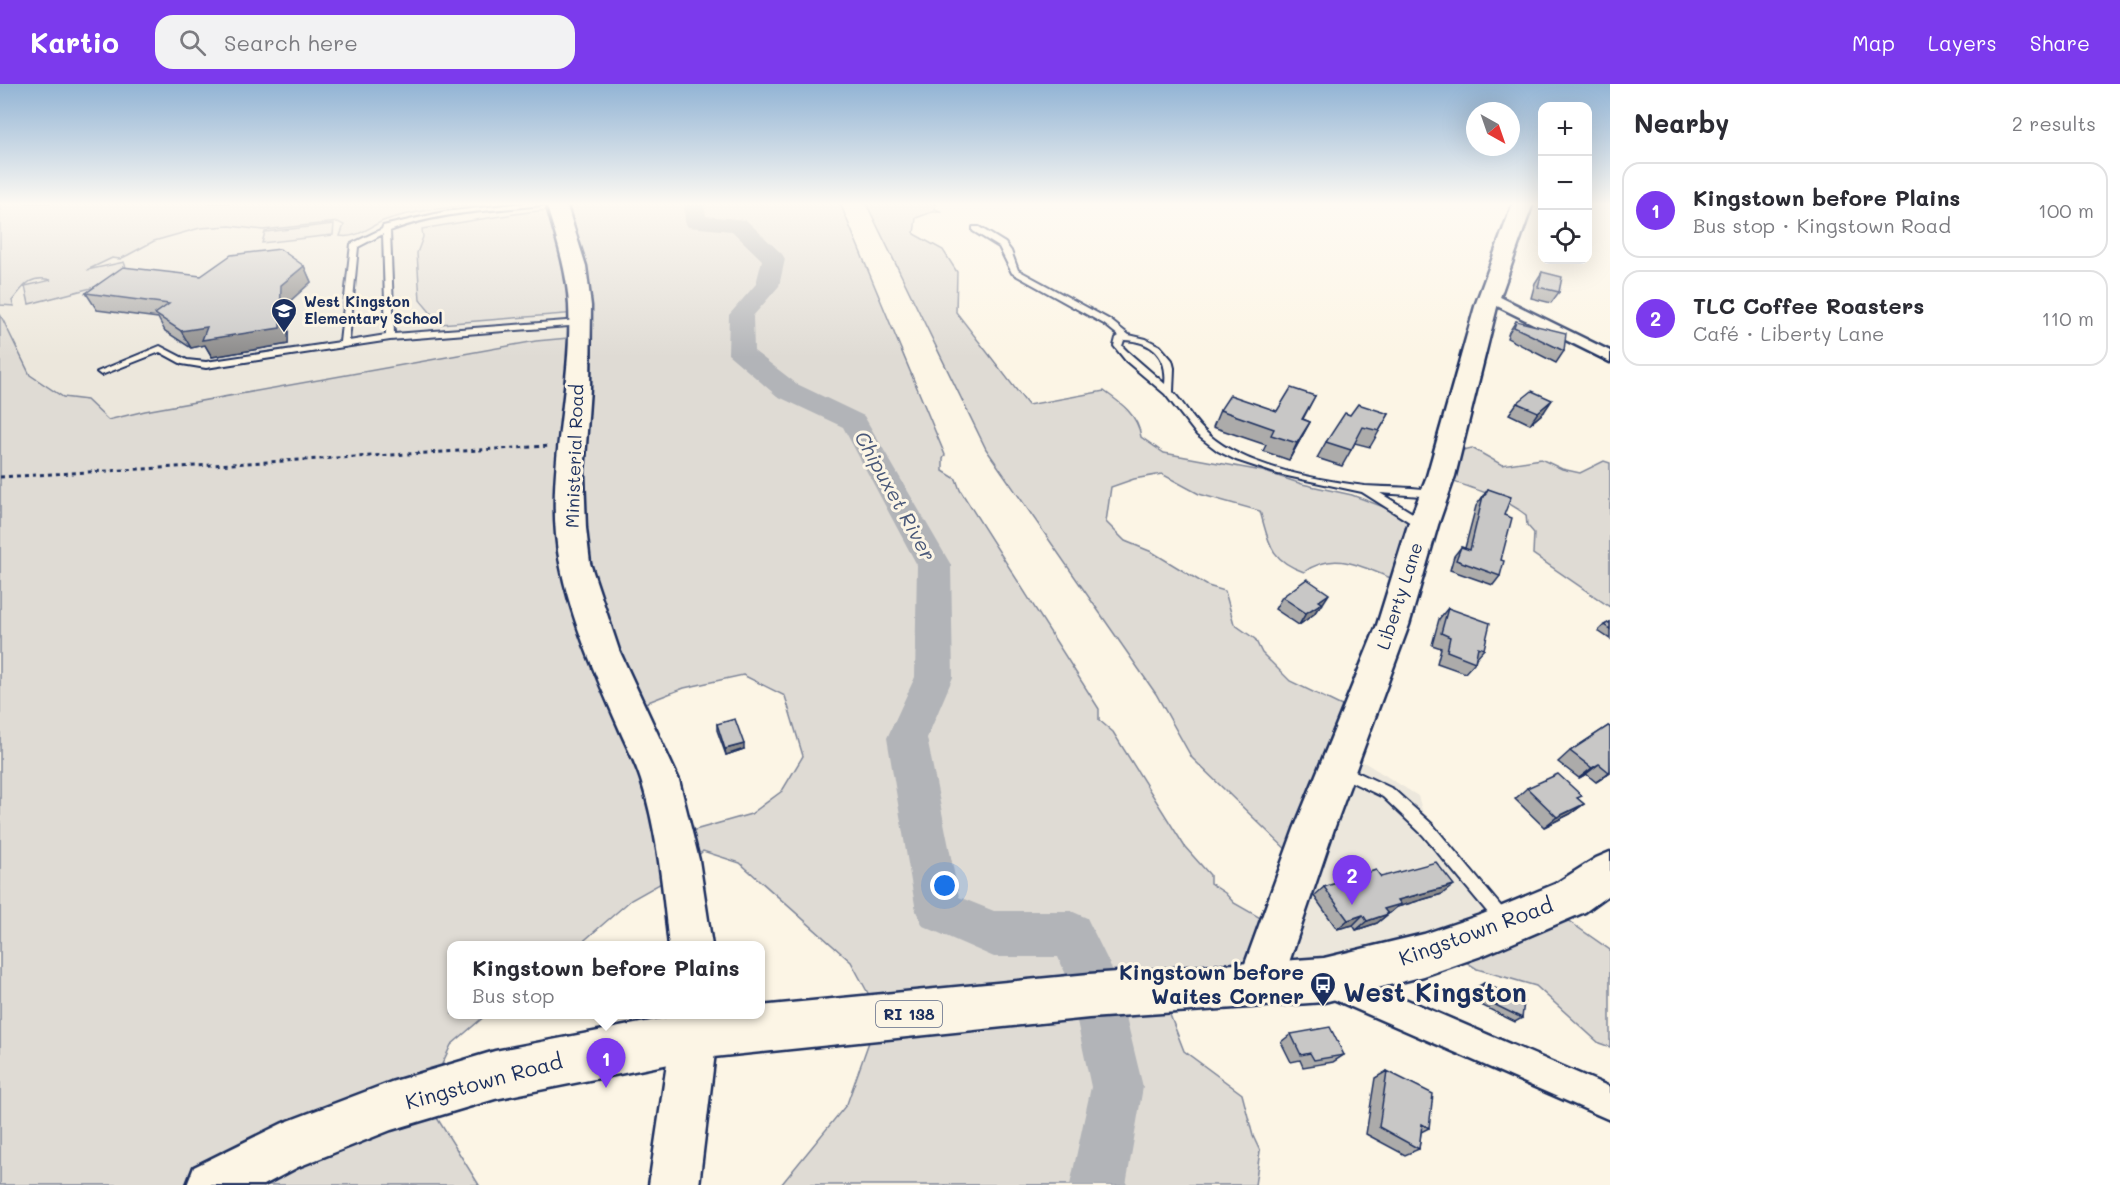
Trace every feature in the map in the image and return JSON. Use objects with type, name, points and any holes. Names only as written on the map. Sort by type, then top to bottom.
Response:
[{"type":"main road","name":"Ministerial Road","points":[[571,254],[579,291],[577,388],[572,445],[571,528],[575,564],[602,650],[660,780],[679,860],[689,941]]},
{"type":"main road","name":"Liberty Lane","points":[[1260,983],[1337,769],[1394,625],[1423,525],[1435,494],[1490,297],[1505,254]]},
{"type":"main road","name":"Kingstown Road","points":[[212,1185],[283,1148],[391,1106],[495,1075],[693,1025],[1324,980],[1424,955],[1507,924],[1570,898],[1610,871]]},
{"type":"main road","points":[[674,1185],[693,1025]]},
{"type":"street","points":[[1490,297],[1610,357]]},
{"type":"street","points":[[1324,980],[1610,1104]]},
{"type":"lane","points":[[344,344],[353,254]]},
{"type":"lane","points":[[387,254],[390,337]]},
{"type":"lane","points":[[1008,254],[1015,271],[1107,322],[1126,337]]},
{"type":"lane","points":[[101,372],[160,349],[185,363],[206,366],[390,337],[579,323]]},
{"type":"lane","points":[[1169,392],[1170,367],[1160,351],[1146,341],[1132,336],[1120,338],[1118,346],[1130,362],[1169,392],[1204,436],[1226,453],[1315,481],[1365,489],[1435,494]]},
{"type":"lane","points":[[1365,489],[1423,525]]},
{"type":"lane","points":[[1337,769],[1388,793],[1428,830],[1507,924]]},
{"type":"path","points":[[0,477],[572,445]]},
{"type":"shaded area","points":[[0,254],[129,254],[120,259],[112,258],[87,270],[124,262],[130,278],[29,304],[25,286],[12,301],[14,306],[0,305]],"holes":[[[37,279],[51,280],[25,286]]]},
{"type":"shaded area","name":"West Kingston Elementary School","points":[[4,254],[559,254],[570,299],[564,370],[0,459],[0,275]]},
{"type":"shaded area","points":[[417,254],[861,254],[945,455],[943,471],[956,479],[960,490],[1099,709],[1099,720],[1113,732],[1185,847],[1210,875],[1210,883],[1225,893],[1234,903],[1264,920],[1244,966],[1160,989],[1184,1051],[1242,1094],[1253,1136],[1260,1151],[1255,1185],[781,1185],[847,1104],[875,1025],[867,997],[869,995],[851,962],[740,863],[703,851],[681,872],[631,900],[584,941],[447,941],[447,1019],[481,1019],[451,1045],[429,1092],[437,1118],[479,1185],[0,1185],[0,314],[30,375],[63,397],[87,400],[108,420],[145,411],[536,341],[579,337],[577,313],[440,324],[420,300]],"holes":[[[743,675],[785,696],[803,756],[782,791],[751,814],[677,835],[643,704],[684,688]]]},
{"type":"shaded area","points":[[891,254],[946,254],[957,272],[956,312],[1028,405],[1104,391],[1132,416],[1141,437],[1164,453],[1262,471],[1302,484],[1352,495],[1418,520],[1396,580],[1361,566],[1338,561],[1316,565],[1304,572],[1292,567],[1277,556],[1272,549],[1260,511],[1199,494],[1162,474],[1134,479],[1111,487],[1106,522],[1125,541],[1152,552],[1208,586],[1225,591],[1234,624],[1255,639],[1262,653],[1290,681],[1350,710],[1295,858],[1192,758],[1156,694],[986,449]]},
{"type":"shaded area","points":[[1472,448],[1502,465],[1541,459],[1562,469],[1580,473],[1604,461],[1610,463],[1610,607],[1533,554],[1534,533],[1527,525],[1526,515],[1506,502],[1471,487],[1435,476],[1445,454]]},
{"type":"shaded area","points":[[1338,750],[1367,764],[1418,796],[1429,834],[1425,843],[1436,846],[1504,916],[1348,957],[1244,966]]},
{"type":"shaded area","points":[[1540,901],[1610,950],[1610,1047],[1599,1043],[1536,986],[1477,969],[1435,942]]},
{"type":"building","name":"West Kingston Elementary School","points":[[288,254],[304,266],[281,285],[280,328],[202,340],[207,327],[181,331],[155,314],[169,304],[86,293],[123,267],[201,276],[231,255]]},
{"type":"building","points":[[1542,272],[1562,277],[1559,292],[1538,287]]},
{"type":"building","points":[[1516,321],[1566,333],[1564,351],[1514,327]]},
{"type":"building","points":[[1291,388],[1315,396],[1302,419],[1310,422],[1297,443],[1271,435],[1274,429],[1220,410],[1230,395],[1277,411]]},
{"type":"building","points":[[1532,391],[1552,400],[1538,412],[1517,403]]},
{"type":"building","points":[[1358,404],[1389,414],[1379,431],[1363,427],[1351,450],[1326,442],[1345,413],[1350,415]]},
{"type":"building","points":[[1488,489],[1511,497],[1504,515],[1512,518],[1501,560],[1504,561],[1500,576],[1456,560],[1461,547],[1470,550],[1483,496]]},
{"type":"building","points":[[1307,579],[1329,594],[1319,601],[1322,603],[1306,613],[1282,597]]},
{"type":"building","points":[[1448,608],[1490,623],[1484,649],[1478,647],[1475,662],[1447,651],[1450,637],[1441,633]]},
{"type":"building","points":[[735,719],[744,744],[725,749],[717,724]]},
{"type":"building","points":[[1608,726],[1610,727],[1609,772],[1599,764],[1592,768],[1570,751]]},
{"type":"building","points":[[1558,774],[1582,796],[1577,798],[1584,804],[1557,817],[1527,788]]},
{"type":"building","points":[[1436,862],[1454,885],[1398,900],[1401,904],[1384,909],[1388,914],[1367,921],[1363,915],[1348,920],[1324,887],[1376,870],[1381,877]]},
{"type":"building","points":[[1484,983],[1524,1002],[1522,1018],[1477,996]]},
{"type":"building","points":[[1330,1027],[1344,1055],[1314,1060],[1310,1053],[1301,1055],[1291,1034]]},
{"type":"building","points":[[1387,1071],[1433,1094],[1429,1128],[1422,1124],[1419,1149],[1379,1127]]},
{"type":"waterway","name":"Chipuxet River","points":[[769,254],[774,259],[767,286],[741,315],[741,354],[787,390],[854,422],[934,565],[934,677],[907,738],[939,911],[994,934],[1071,934],[1091,975]]},
{"type":"waterway","name":"Chipuxet River","points":[[1098,1185],[1117,1087],[1102,1021]]},
{"type":"place","name":"West Kingston Elementary School","points":[[284,334]]},
{"type":"place","name":"TLC Coffee Roasters","points":[[1352,905]]},
{"type":"place","name":"Kingstown before Waites Corner","points":[[1323,1008]]},
{"type":"place","name":"Kingstown before Plains","points":[[606,1088]]},
{"type":"district","name":"West Kingston","points":[[1435,993]]}]
